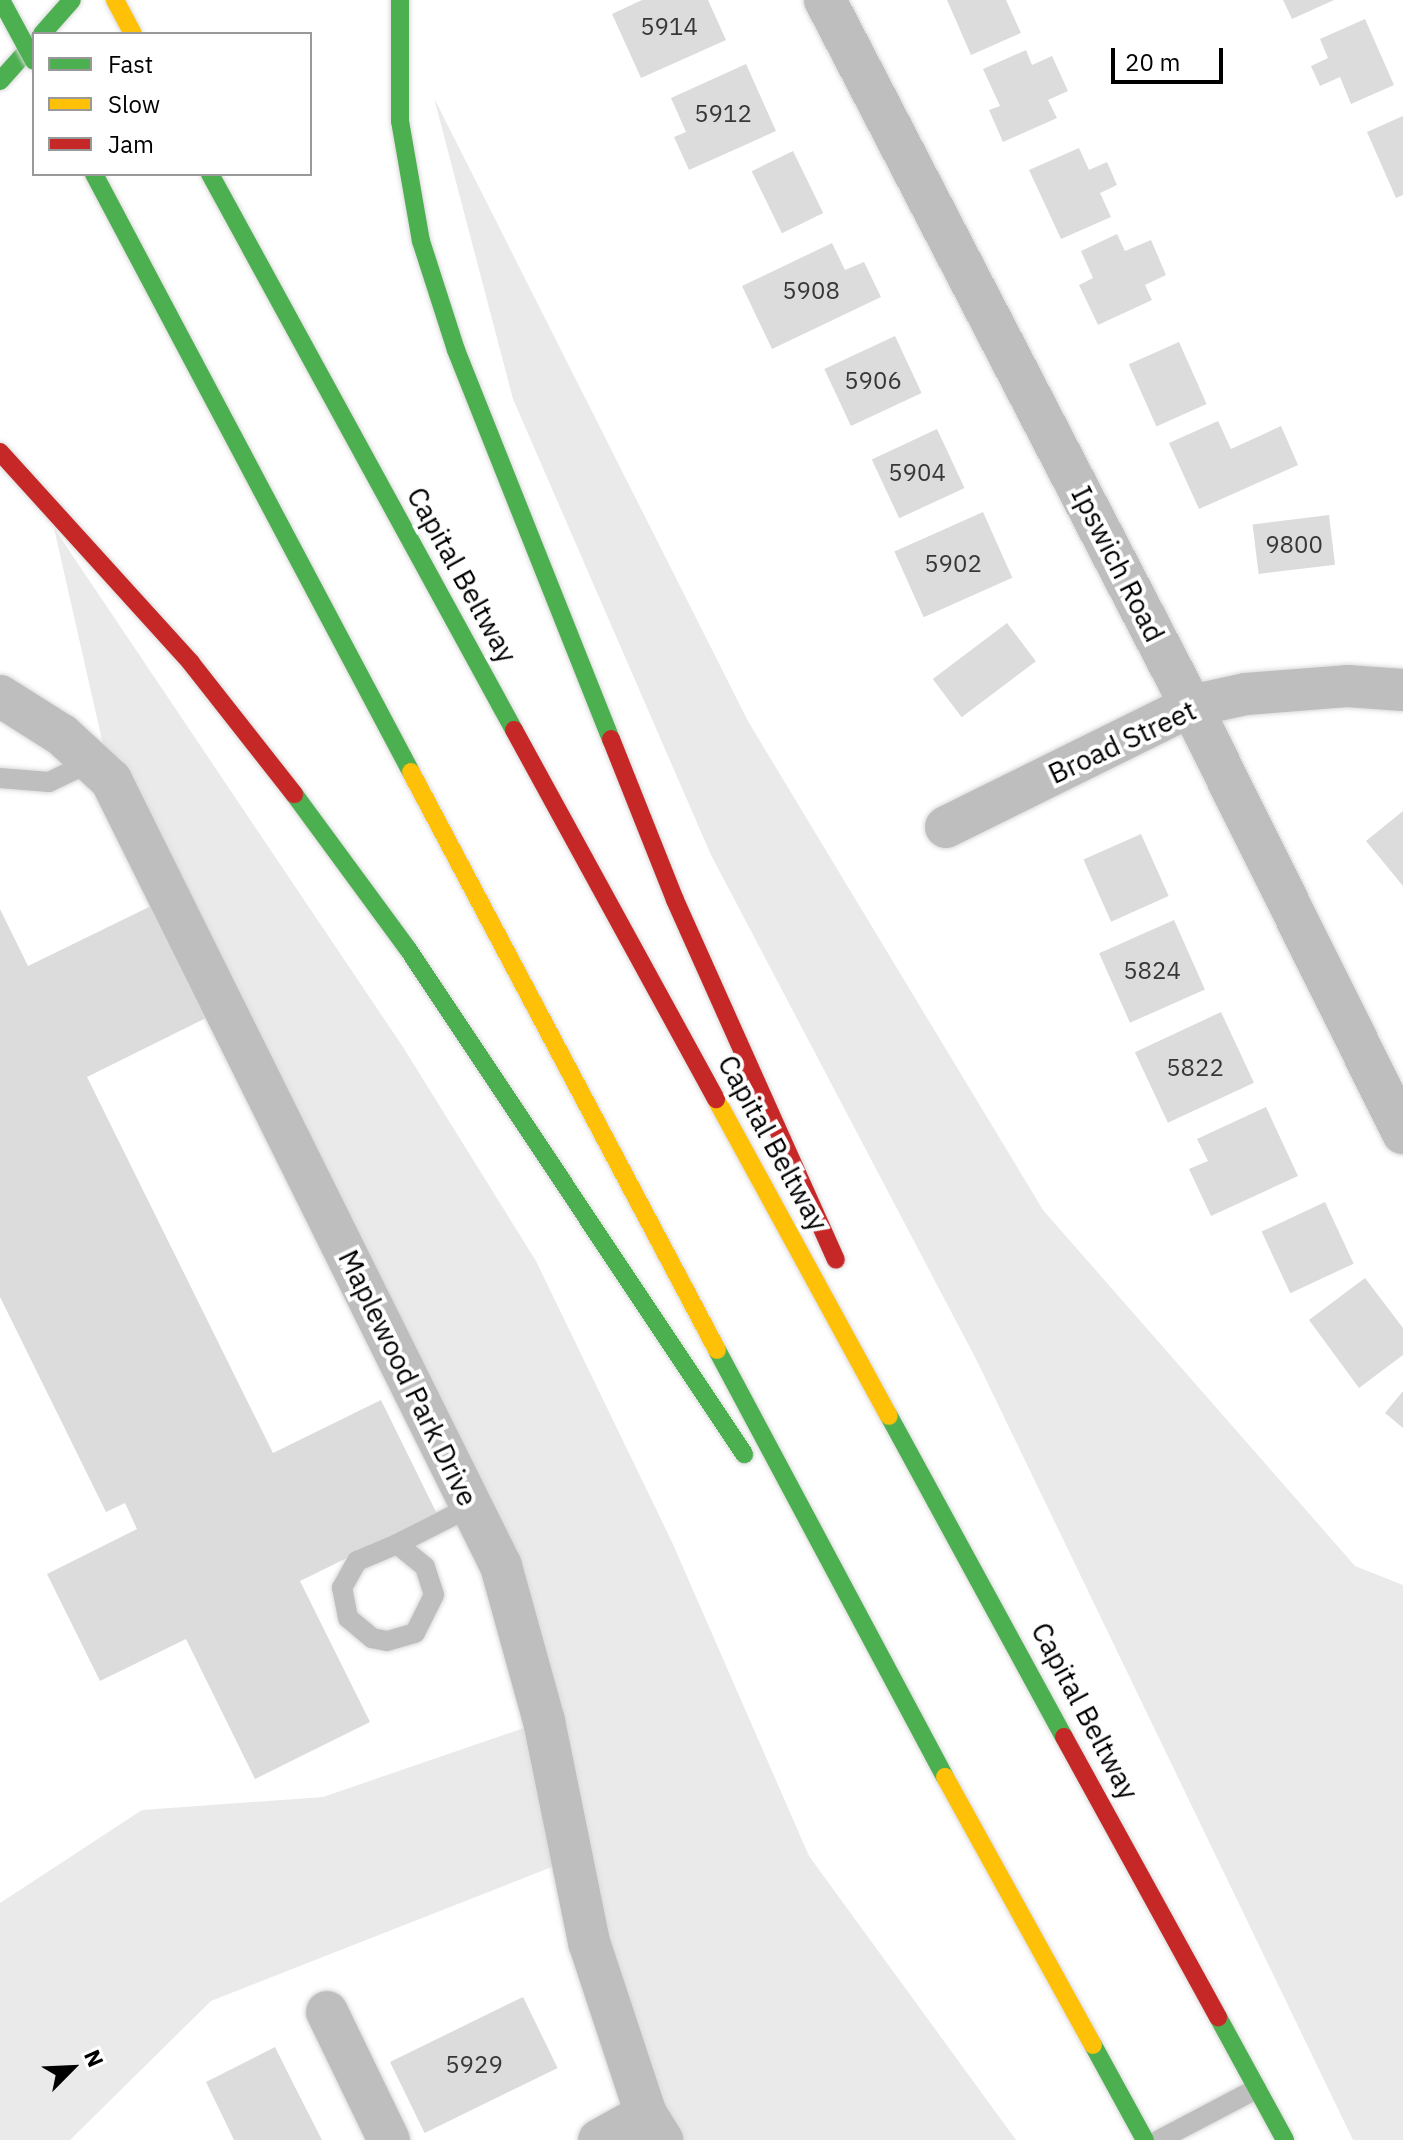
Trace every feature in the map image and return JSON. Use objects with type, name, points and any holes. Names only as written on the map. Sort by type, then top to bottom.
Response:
[{"type":"main road","points":[[1,0],[32,57]]},
{"type":"main road","points":[[44,32],[72,0]]},
{"type":"main road","points":[[115,0],[132,32]]},
{"type":"main road","points":[[400,0],[400,121],[421,241],[456,350],[675,900],[847,1286]]},
{"type":"main road","points":[[0,81],[32,45]]},
{"type":"main road","points":[[95,176],[886,1670],[1145,2140]]},
{"type":"main road","name":"Capital Beltway","points":[[211,176],[1285,2140]]},
{"type":"main road","points":[[0,452],[191,663],[313,818],[408,949],[886,1670]]},
{"type":"main road","points":[[0,464],[20,473]]},
{"type":"main road","points":[[873,1342],[996,1607]]},
{"type":"street","name":"Ipswich Road","points":[[825,0],[1191,706],[1403,1133]]},
{"type":"street","name":"Broad Street","points":[[946,827],[1191,706],[1246,694],[1347,686],[1403,690]]},
{"type":"street","name":"Maplewood Park Drive","points":[[0,696],[62,735],[111,780],[501,1566],[544,1721],[589,1942],[654,2127]]},
{"type":"street","points":[[327,2012],[389,2140]]},
{"type":"street","points":[[599,2140],[654,2127]]},
{"type":"lane","points":[[0,778],[49,782],[91,762]]},
{"type":"lane","points":[[397,1544],[425,1567],[434,1595],[415,1633],[387,1641],[372,1638],[348,1618],[342,1588],[357,1561],[472,1506]]},
{"type":"lane","points":[[1159,2140],[1256,2089]]},
{"type":"shaded area","points":[[434,98],[749,723],[1043,1210],[1355,1566],[1403,1585],[1403,2140],[1353,2140],[977,1361],[711,855],[513,399]]},
{"type":"shaded area","points":[[54,528],[403,1047],[536,1261],[672,1542],[809,1856],[1016,2140],[662,2140],[572,1859],[211,2001],[70,2140],[0,2140],[0,1903],[142,1810],[323,1797],[544,1721],[501,1566],[111,780]]},
{"type":"building","points":[[642,0],[708,0],[726,40],[641,78],[612,14]]},
{"type":"building","points":[[947,0],[1006,0],[1021,33],[971,55]]},
{"type":"building","points":[[1283,0],[1334,0],[1292,19]]},
{"type":"building","points":[[1365,19],[1394,85],[1351,104],[1340,77],[1320,86],[1311,66],[1328,58],[1320,39]]},
{"type":"building","points":[[1026,50],[1032,65],[1052,56],[1068,91],[1048,100],[1057,118],[1003,142],[989,110],[1000,106],[983,69]]},
{"type":"building","points":[[746,64],[776,131],[689,170],[674,137],[686,132],[671,98]]},
{"type":"building","points":[[1403,116],[1403,195],[1396,198],[1367,132]]},
{"type":"building","points":[[1079,148],[1089,170],[1107,162],[1117,185],[1100,193],[1111,217],[1061,239],[1029,170]]},
{"type":"building","points":[[793,151],[823,213],[782,233],[752,171]]},
{"type":"building","points":[[1117,234],[1125,251],[1151,240],[1166,275],[1145,285],[1152,300],[1098,325],[1079,285],[1093,278],[1081,251]]},
{"type":"building","points":[[832,243],[845,270],[864,262],[881,297],[772,349],[742,286]]},
{"type":"building","points":[[895,336],[922,393],[851,426],[824,369]]},
{"type":"building","points":[[1179,342],[1207,404],[1156,426],[1129,364]]},
{"type":"building","points":[[1218,421],[1231,449],[1281,426],[1298,465],[1199,509],[1169,443]]},
{"type":"building","points":[[937,429],[964,488],[899,518],[872,459]]},
{"type":"building","points":[[983,512],[1012,578],[924,617],[894,551]]},
{"type":"building","points":[[1329,515],[1335,565],[1259,574],[1253,524]]},
{"type":"building","points":[[1007,623],[1036,661],[962,717],[933,679]]},
{"type":"building","points":[[1403,811],[1403,886],[1366,841]]},
{"type":"building","points":[[1141,834],[1169,896],[1111,922],[1083,860]]},
{"type":"building","points":[[151,906],[206,1018],[87,1077],[273,1453],[381,1400],[437,1514],[300,1581],[370,1722],[255,1779],[186,1639],[100,1681],[47,1574],[137,1529],[125,1503],[106,1512],[0,1297],[0,909],[28,966]]},
{"type":"building","points":[[1174,920],[1205,989],[1130,1023],[1099,953]]},
{"type":"building","points":[[1221,1012],[1254,1083],[1168,1123],[1135,1052]]},
{"type":"building","points":[[1266,1107],[1298,1176],[1211,1216],[1189,1169],[1208,1161],[1197,1139]]},
{"type":"building","points":[[1325,1202],[1354,1264],[1290,1293],[1262,1232]]},
{"type":"building","points":[[1365,1278],[1403,1328],[1403,1355],[1359,1388],[1309,1320]]},
{"type":"building","points":[[1403,1391],[1403,1428],[1385,1413]]},
{"type":"building","points":[[523,1997],[558,2068],[425,2133],[390,2062]]},
{"type":"building","points":[[275,2047],[322,2140],[234,2140],[206,2082]]},
{"type":"traffic: fast","points":[[1,0],[32,57]]},
{"type":"traffic: fast","points":[[44,32],[72,0]]},
{"type":"traffic: fast","points":[[400,0],[400,121],[421,241],[456,350],[611,739]]},
{"type":"traffic: fast","points":[[0,81],[32,45]]},
{"type":"traffic: fast","points":[[95,176],[411,772]]},
{"type":"traffic: fast","points":[[211,176],[514,730]]},
{"type":"traffic: fast","points":[[294,794],[408,949],[744,1454]]},
{"type":"traffic: fast","points":[[717,1350],[945,1777]]},
{"type":"traffic: fast","points":[[889,1416],[1064,1737]]},
{"type":"traffic: fast","points":[[1218,2017],[1285,2140]]},
{"type":"traffic: fast","points":[[1093,2045],[1145,2140]]},
{"type":"traffic: slow","points":[[115,0],[132,32]]},
{"type":"traffic: slow","points":[[411,772],[717,1350]]},
{"type":"traffic: slow","points":[[716,1099],[889,1416]]},
{"type":"traffic: slow","points":[[945,1777],[1093,2045]]},
{"type":"traffic: jam","points":[[0,452],[191,663],[294,794]]},
{"type":"traffic: jam","points":[[514,730],[716,1099]]},
{"type":"traffic: jam","points":[[611,739],[675,900],[836,1260]]},
{"type":"traffic: jam","points":[[1064,1737],[1218,2017]]}]
